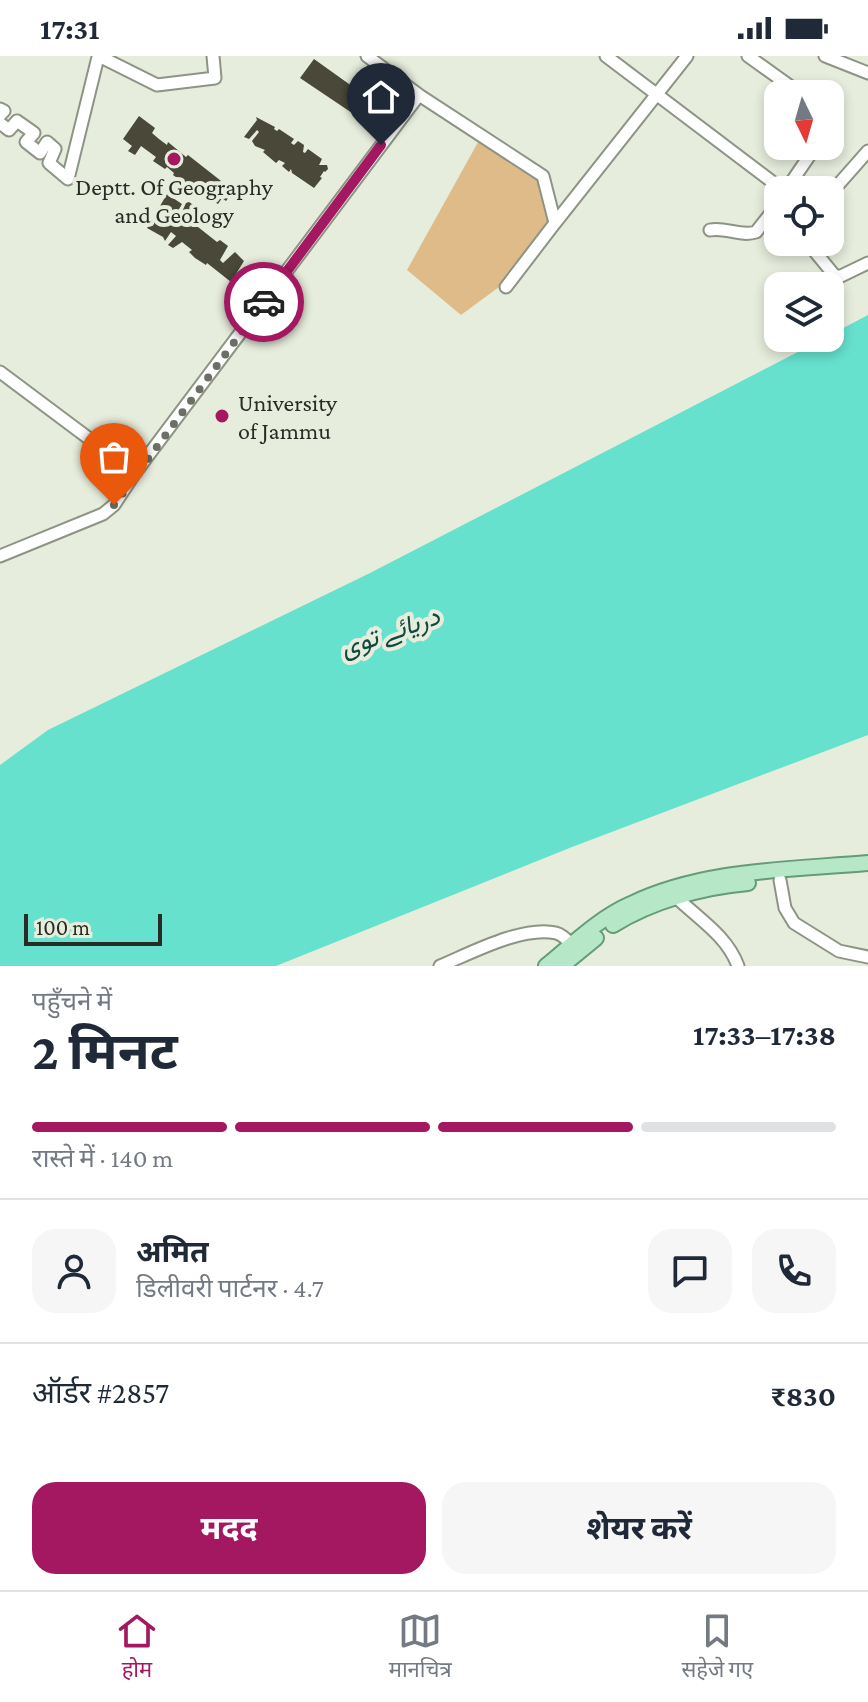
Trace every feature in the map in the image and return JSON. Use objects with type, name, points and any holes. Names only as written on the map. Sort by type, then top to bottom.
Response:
[{"type":"main road","points":[[562,966],[598,924],[629,904],[704,880],[746,873],[868,863]]},
{"type":"main road","points":[[546,966],[623,919],[677,898],[736,884],[868,872]]},
{"type":"street","points":[[0,123],[9,130],[17,121],[34,133],[26,142],[40,153],[47,142],[55,149],[49,163],[68,179],[99,57],[157,85],[215,78],[213,56]]},
{"type":"street","points":[[367,56],[419,95],[543,176],[555,223]]},
{"type":"street","points":[[606,56],[765,176]]},
{"type":"street","points":[[506,287],[687,56]]},
{"type":"street","points":[[748,56],[781,80]]},
{"type":"street","points":[[825,56],[868,73]]},
{"type":"street","points":[[0,556],[103,514],[114,505],[419,95]]},
{"type":"street","points":[[0,109],[4,111],[0,115]]},
{"type":"street","points":[[844,178],[868,151]]},
{"type":"street","points":[[710,230],[722,228],[745,234],[756,232],[764,222]]},
{"type":"street","points":[[819,256],[835,276],[868,263]]},
{"type":"street","points":[[0,372],[135,473]]},
{"type":"street","points":[[780,880],[785,908],[794,923],[839,951],[868,957]]},
{"type":"street","points":[[677,898],[730,948],[738,966]]},
{"type":"street","points":[[440,966],[490,944],[527,935],[557,933],[575,948]]},
{"type":"shaded area","points":[[482,135],[550,175],[559,217],[499,287],[461,315],[407,270]]},
{"type":"water","name":"دریائے توی","points":[[868,315],[868,735],[572,847],[276,966],[0,966],[0,765],[48,730],[370,573],[798,352],[844,352],[844,328]]},
{"type":"building","points":[[314,59],[370,99],[358,117],[300,78]]},
{"type":"building","name":"Deptt. Of Geography and Geology","points":[[139,116],[155,128],[152,133],[159,139],[167,145],[168,142],[186,157],[188,155],[230,188],[225,194],[229,197],[226,201],[222,198],[218,204],[208,198],[211,191],[204,185],[200,191],[186,184],[167,167],[165,169],[153,161],[156,157],[141,146],[135,155],[128,151],[132,146],[123,139]]},
{"type":"building","points":[[256,117],[294,139],[291,143],[294,145],[298,141],[304,145],[303,152],[308,149],[322,159],[319,165],[327,165],[328,169],[314,188],[292,173],[291,169],[289,172],[282,166],[285,163],[279,160],[276,163],[263,152],[265,150],[255,146],[252,141],[259,132],[257,130],[249,139],[244,137],[257,120]]},
{"type":"building","points":[[167,194],[182,204],[178,211],[181,214],[189,202],[199,209],[194,218],[197,221],[192,227],[198,227],[217,242],[220,240],[228,246],[220,260],[223,263],[235,252],[244,261],[231,282],[207,263],[195,258],[189,252],[192,250],[182,242],[173,248],[168,245],[176,236],[171,232],[165,241],[147,228],[154,219],[162,225],[169,213],[160,206]]},
{"type":"way so far","points":[[114,505],[264,302]]},
{"type":"place","name":"Deptt. Of Geography and Geology","points":[[174,159]]},
{"type":"place","name":"University of Jammu","points":[[222,416]]},
{"type":"route","points":[[264,302],[381,145]]}]
